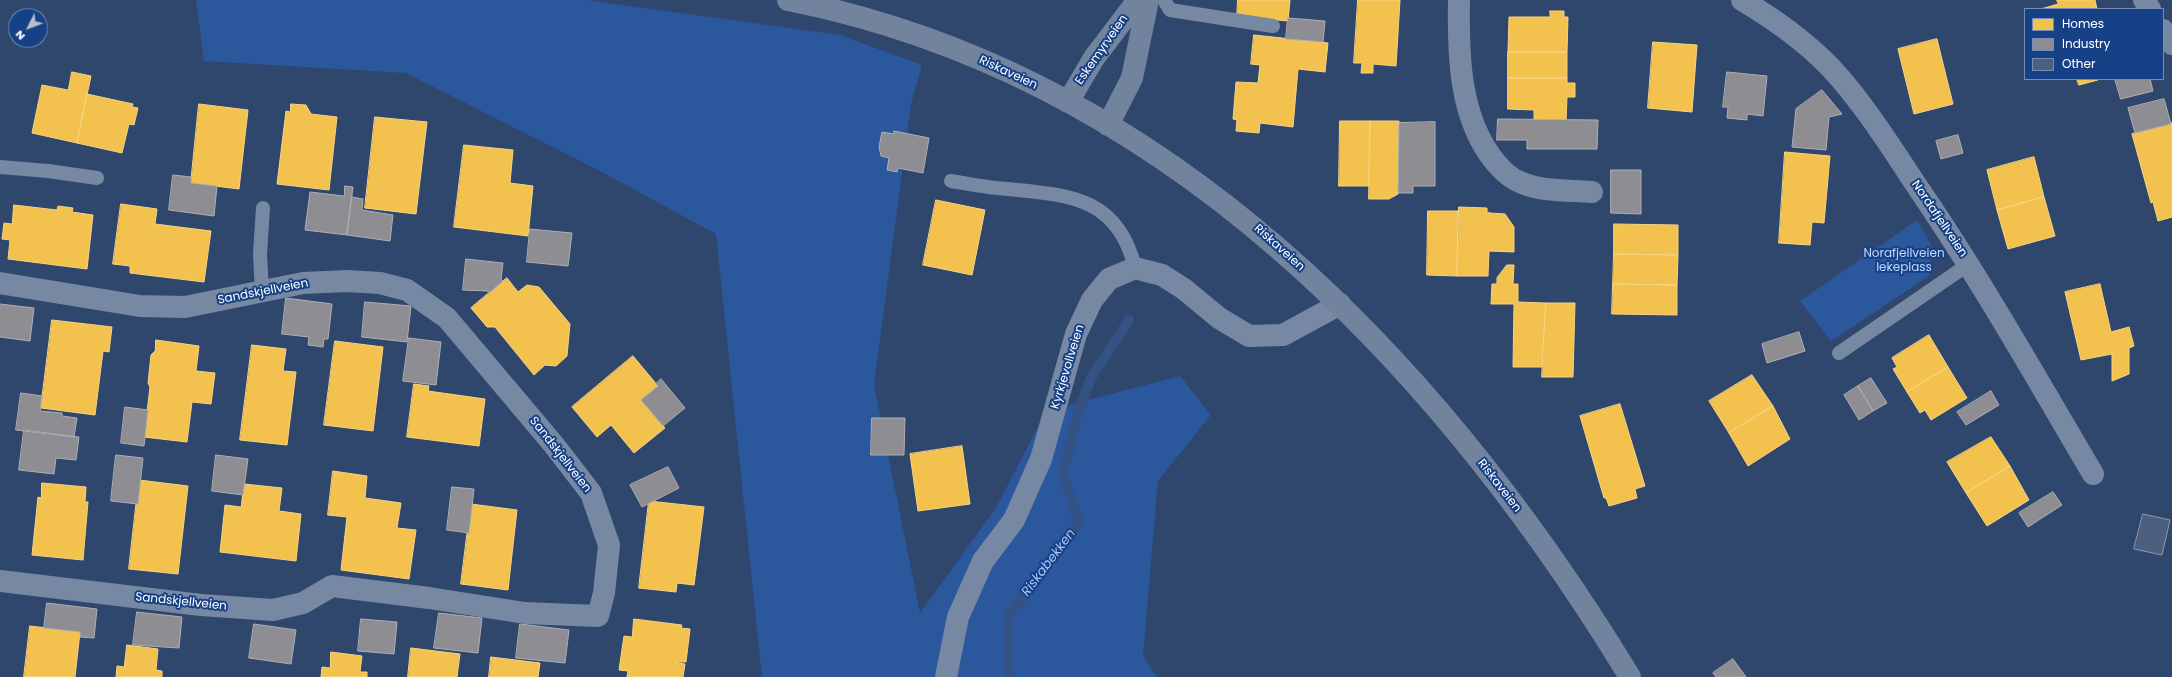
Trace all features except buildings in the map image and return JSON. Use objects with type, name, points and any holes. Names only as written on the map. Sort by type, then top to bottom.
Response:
[{"type":"main road","name":"Riskaveien","points":[[788,0],[828,8],[906,31],[988,63],[1068,102],[1108,125],[1181,172],[1246,219],[1340,304],[1427,396],[1500,485],[1565,575],[1630,677]]},
{"type":"main road","name":"Eskemyrveien","points":[[1068,102],[1094,58],[1138,0]]},
{"type":"main road","name":"Eskemyrveien","points":[[1108,125],[1132,78],[1148,0]]},
{"type":"street","points":[[1459,0],[1458,41],[1469,112],[1476,134],[1490,155],[1503,171],[1519,182],[1539,187],[1592,192]]},
{"type":"street","name":"Nordafjellveien","points":[[1742,0],[1769,16],[1799,39],[1831,68],[1858,100],[1969,264],[2093,474]]},
{"type":"street","points":[[2164,32],[2172,44]]},
{"type":"street","points":[[1135,268],[1162,275],[1184,289],[1219,318],[1249,336],[1283,336],[1340,304]]},
{"type":"street","name":"Kyrkjevollveien","points":[[946,677],[958,617],[983,561],[1014,520],[1041,459],[1076,334],[1092,300],[1109,279],[1135,268]]},
{"type":"street","name":"Sandskjellveien","points":[[0,283],[140,306],[185,307],[304,283],[347,281],[380,283],[407,290],[447,318],[554,445],[591,493],[609,545],[604,593],[598,616],[525,613],[429,598],[332,586],[303,603],[273,610],[194,604],[0,581]]},
{"type":"lane","points":[[1164,0],[1170,10],[1273,26]]},
{"type":"lane","points":[[0,167],[48,171],[97,178]]},
{"type":"lane","points":[[951,180],[1002,189],[1052,194],[1082,200],[1105,216],[1117,228],[1131,250],[1135,268]]},
{"type":"lane","points":[[262,292],[260,254],[263,208]]},
{"type":"lane","points":[[1839,353],[1969,264]]},
{"type":"green space","points":[[196,0],[586,0],[840,35],[922,65],[911,104],[874,385],[920,613],[996,508],[1046,411],[1180,376],[1211,415],[1158,481],[1143,656],[1157,677],[762,677],[716,234],[602,172],[406,73],[204,61]]},
{"type":"green space","name":"Norafjellveien lekeplass","points":[[1917,220],[1931,245],[1929,276],[1831,341],[1800,301]]},
{"type":"waterway","name":"Riskabekken","points":[[1009,677],[1008,616],[1079,523],[1063,475],[1077,416],[1091,378],[1129,320]]}]
